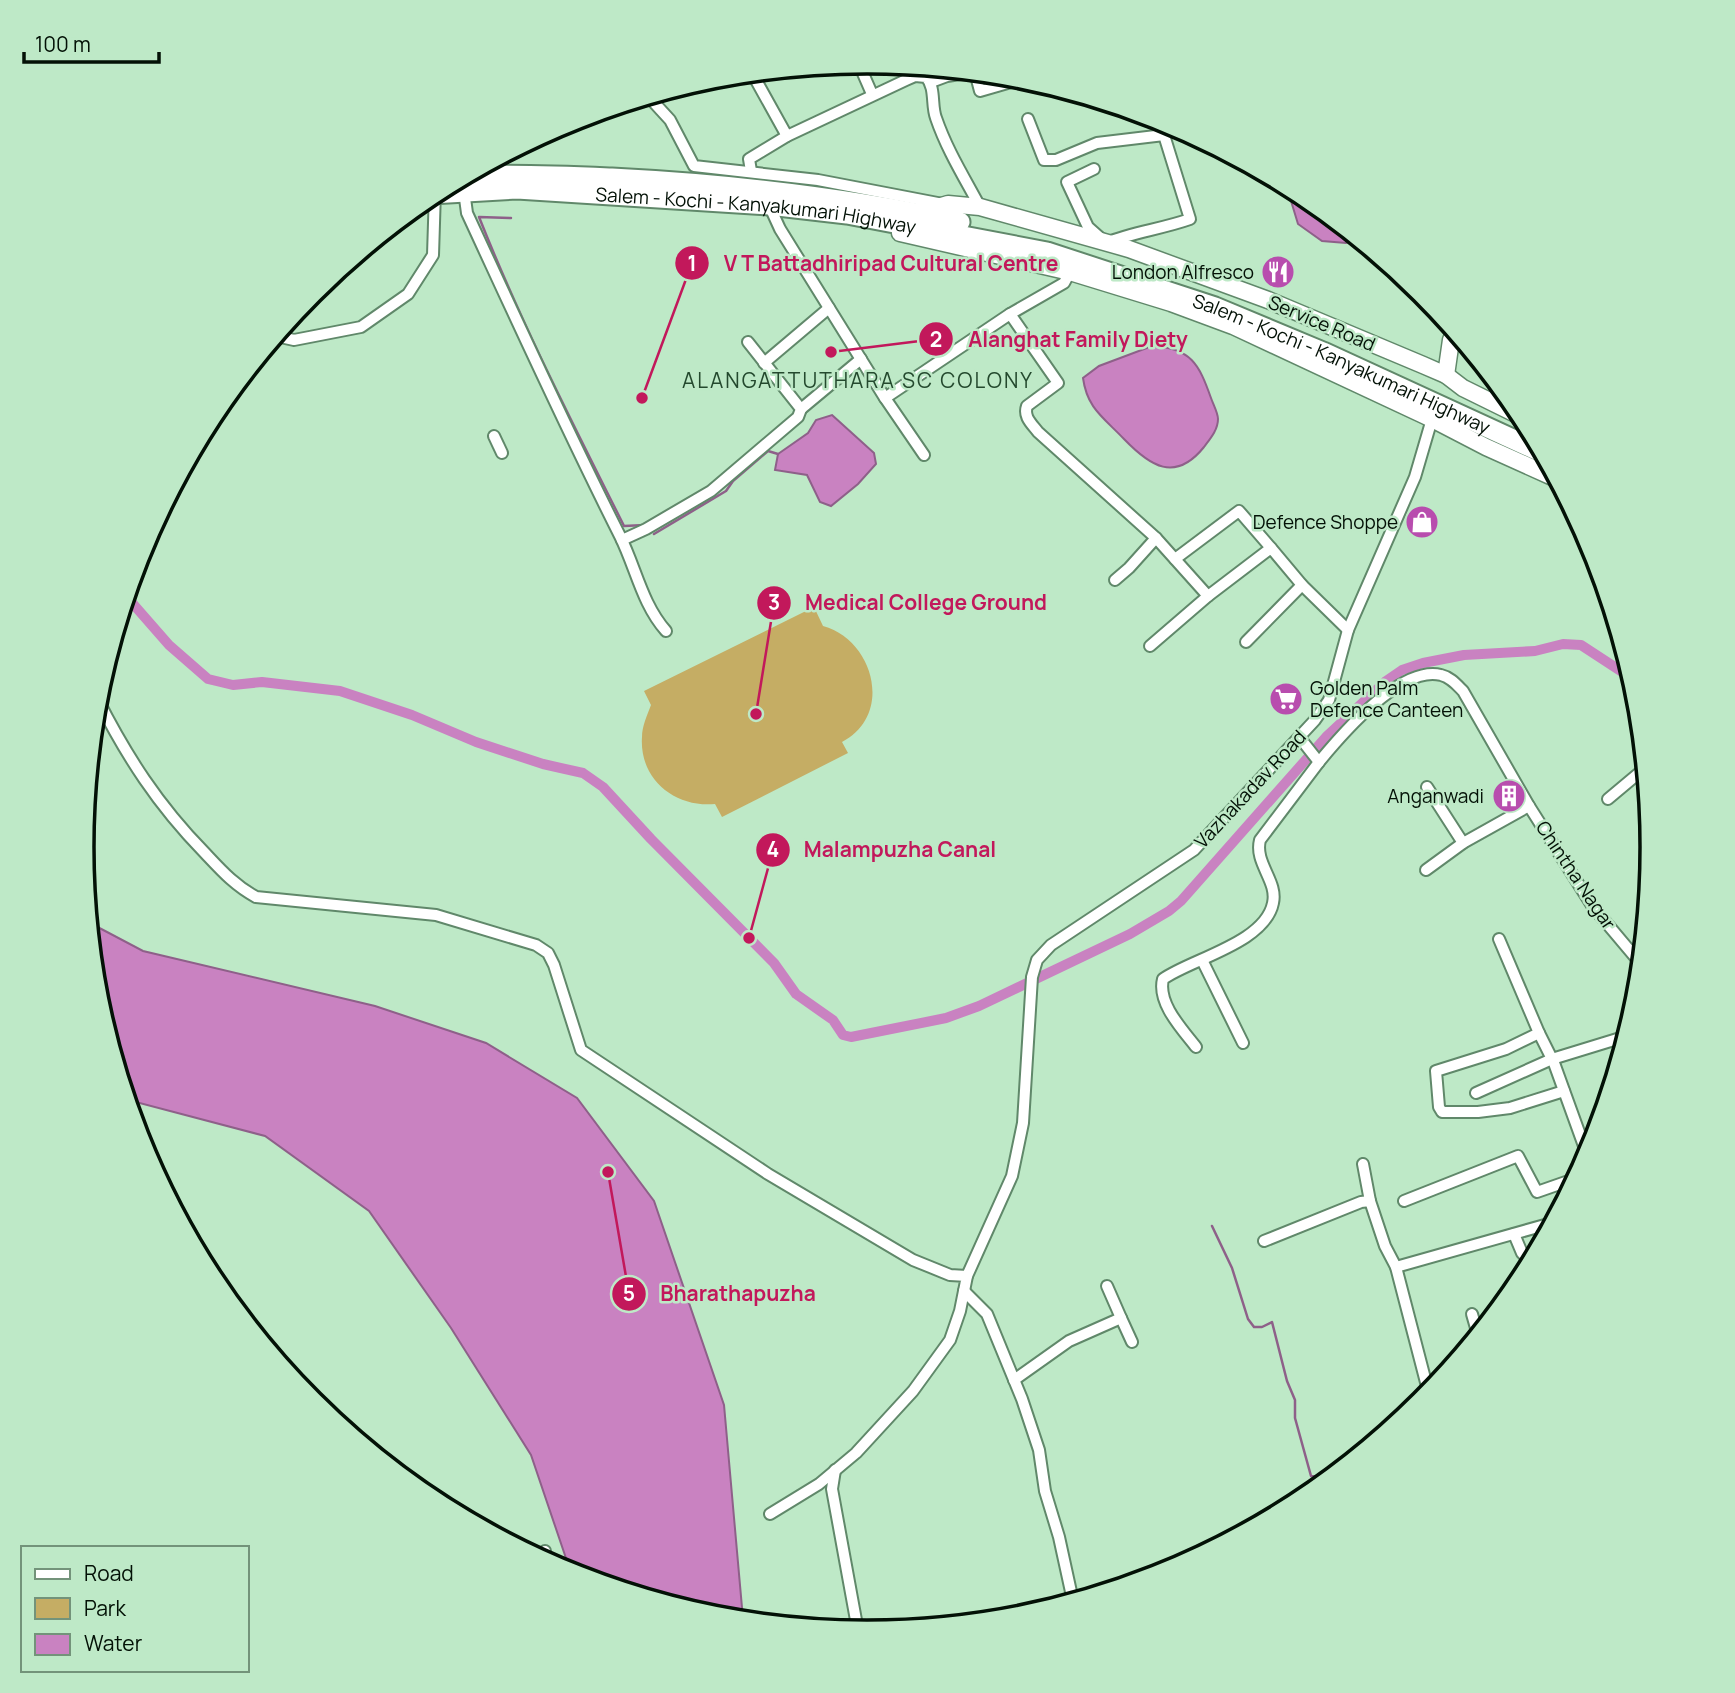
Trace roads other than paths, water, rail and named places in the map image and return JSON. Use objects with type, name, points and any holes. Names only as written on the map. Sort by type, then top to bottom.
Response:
[{"type":"highway","name":"Salem - Kochi - Kanyakumari Highway","points":[[471,183],[543,174],[700,183],[828,197],[1048,240],[1193,287],[1332,344],[1517,428]]},
{"type":"highway","name":"Salem - Kochi - Kanyakumari Highway","points":[[469,184],[769,205],[847,214],[1047,252],[1215,307],[1323,352],[1528,446]]},
{"type":"highway","points":[[867,188],[887,207]]},
{"type":"street","points":[[863,74],[872,94]]},
{"type":"street","points":[[751,171],[749,159],[787,136],[872,94],[915,76],[926,77],[931,82],[934,114],[947,150],[980,207]]},
{"type":"street","points":[[931,82],[943,78]]},
{"type":"street","points":[[977,81],[980,91],[1000,85]]},
{"type":"street","points":[[757,82],[787,136]]},
{"type":"street","name":"Service Road","points":[[655,104],[670,120],[694,166],[751,171],[980,207],[1139,252],[1268,300],[1446,375],[1463,388],[1504,408]]},
{"type":"street","points":[[1028,119],[1044,160],[1056,160],[1097,143],[1164,135],[1190,219],[1105,243],[1088,227],[1056,160]]},
{"type":"street","points":[[1067,182],[1094,169]]},
{"type":"street","points":[[464,187],[467,213],[580,460],[622,540],[648,607],[666,631]]},
{"type":"street","points":[[918,213],[948,204]]},
{"type":"street","points":[[769,205],[780,229],[885,398],[924,455]]},
{"type":"street","points":[[285,338],[294,340],[361,327],[408,294],[433,255],[434,207]]},
{"type":"street","name":"Service Road","points":[[790,208],[812,218],[887,229],[1070,272],[1171,303],[1233,327],[1544,473]]},
{"type":"street","points":[[885,398],[1010,314],[1064,283],[1070,272]]},
{"type":"street","points":[[764,363],[829,308]]},
{"type":"street","points":[[1010,314],[1058,383],[1027,405],[1025,411],[1028,420],[1156,538],[1208,596]]},
{"type":"street","points":[[1446,375],[1451,340]]},
{"type":"street","points":[[748,342],[802,409]]},
{"type":"street","points":[[622,540],[711,491],[861,359]]},
{"type":"street","name":"Vazhakadav Road","points":[[967,1276],[1012,1176],[1023,1123],[1031,977],[1037,960],[1051,945],[1194,850],[1300,738],[1329,700],[1349,630],[1415,477],[1432,419]]},
{"type":"street","points":[[494,436],[502,453]]},
{"type":"street","points":[[1175,559],[1239,511],[1302,585],[1349,630]]},
{"type":"street","points":[[1115,580],[1156,538]]},
{"type":"street","points":[[1150,646],[1270,548]]},
{"type":"street","points":[[1247,642],[1302,585]]},
{"type":"street","name":"Chintha Nagar","points":[[1196,1047],[1174,1017],[1160,989],[1163,979],[1239,940],[1265,919],[1273,903],[1271,883],[1260,859],[1260,840],[1319,762],[1365,710],[1412,680],[1426,675],[1443,676],[1454,681],[1463,691],[1529,806],[1593,906],[1633,954]]},
{"type":"street","points":[[106,715],[124,751],[173,821],[237,886],[256,897],[436,915],[536,945],[548,953],[554,965],[581,1050],[768,1174],[902,1253],[950,1275],[967,1276],[960,1311],[950,1340],[914,1391],[856,1453],[819,1484],[770,1514]]},
{"type":"street","points":[[1300,738],[1319,762]]},
{"type":"street","points":[[1608,799],[1637,775]]},
{"type":"street","points":[[1427,787],[1463,843]]},
{"type":"street","points":[[1426,870],[1463,843],[1529,806]]},
{"type":"street","points":[[1499,939],[1552,1059],[1582,1141]]},
{"type":"street","points":[[1202,960],[1243,1043]]},
{"type":"street","points":[[1539,1033],[1506,1049],[1436,1071],[1442,1112],[1478,1112],[1510,1108],[1564,1091]]},
{"type":"street","points":[[1476,1093],[1552,1059],[1616,1039]]},
{"type":"street","points":[[1404,1201],[1518,1156],[1537,1192],[1563,1183]]},
{"type":"street","points":[[1363,1164],[1370,1201],[1385,1246],[1396,1267],[1426,1381]]},
{"type":"street","points":[[1264,1241],[1361,1202],[1370,1201]]},
{"type":"street","points":[[1396,1267],[1541,1226]]},
{"type":"street","points":[[1514,1234],[1523,1255]]},
{"type":"street","points":[[1107,1286],[1132,1342]]},
{"type":"street","points":[[964,1291],[986,1314],[1014,1380],[1039,1450],[1045,1491],[1071,1592]]},
{"type":"street","points":[[1472,1314],[1475,1324]]},
{"type":"street","points":[[1014,1380],[1069,1341],[1121,1318]]},
{"type":"street","points":[[835,1470],[832,1489],[856,1620]]},
{"type":"water","points":[[1291,200],[1349,242],[1322,241],[1298,224]]},
{"type":"water","points":[[1152,346],[1176,350],[1192,360],[1202,376],[1218,417],[1215,431],[1204,447],[1183,465],[1163,467],[1143,457],[1097,412],[1085,388],[1083,378],[1099,366]]},
{"type":"water","points":[[832,415],[874,453],[876,464],[858,484],[831,506],[820,502],[807,475],[775,470],[778,454],[808,433],[816,420]]},
{"type":"water","points":[[99,928],[143,951],[375,1006],[486,1043],[577,1098],[654,1201],[724,1405],[742,1609],[667,1593],[566,1558],[531,1455],[451,1328],[369,1211],[265,1136],[139,1103],[109,997]]},
{"type":"waterway","points":[[511,218],[479,217],[530,334],[624,526],[645,525]]},
{"type":"waterway","points":[[654,534],[726,491],[733,481],[768,451],[778,454]]},
{"type":"waterway","points":[[134,605],[169,645],[208,679],[233,685],[262,682],[340,691],[412,715],[476,742],[543,764],[583,773],[603,787],[774,963],[796,994],[833,1020],[843,1035],[851,1037],[946,1018],[979,1006],[1130,934],[1169,911],[1181,901],[1326,737],[1386,681],[1402,670],[1464,655],[1535,651],[1563,644],[1581,645],[1620,670]]},
{"type":"waterway","points":[[1212,1226],[1232,1268],[1248,1319],[1254,1327],[1262,1327],[1272,1322],[1287,1381],[1295,1400],[1295,1418],[1311,1476],[1315,1476]]},
{"type":"place","name":"London Alfresco","points":[[1278,272]]},
{"type":"place","name":"Alanghat Family Diety","points":[[831,352]]},
{"type":"place","name":"V T Battadhiripad Cultural Centre","points":[[642,398]]},
{"type":"place","name":"Defence Shoppe","points":[[1422,522]]},
{"type":"place","name":"Golden Palm Defence Canteen","points":[[1286,699]]},
{"type":"place","name":"Medical College Ground","points":[[756,714]]},
{"type":"place","name":"Anganwadi","points":[[1509,796]]},
{"type":"place","name":"Malampuzha Canal","points":[[749,938]]},
{"type":"place","name":"Bharathapuzha","points":[[608,1172]]},
{"type":"district","name":"ALANGATTUTHARA SC COLONY","points":[[858,380]]}]
